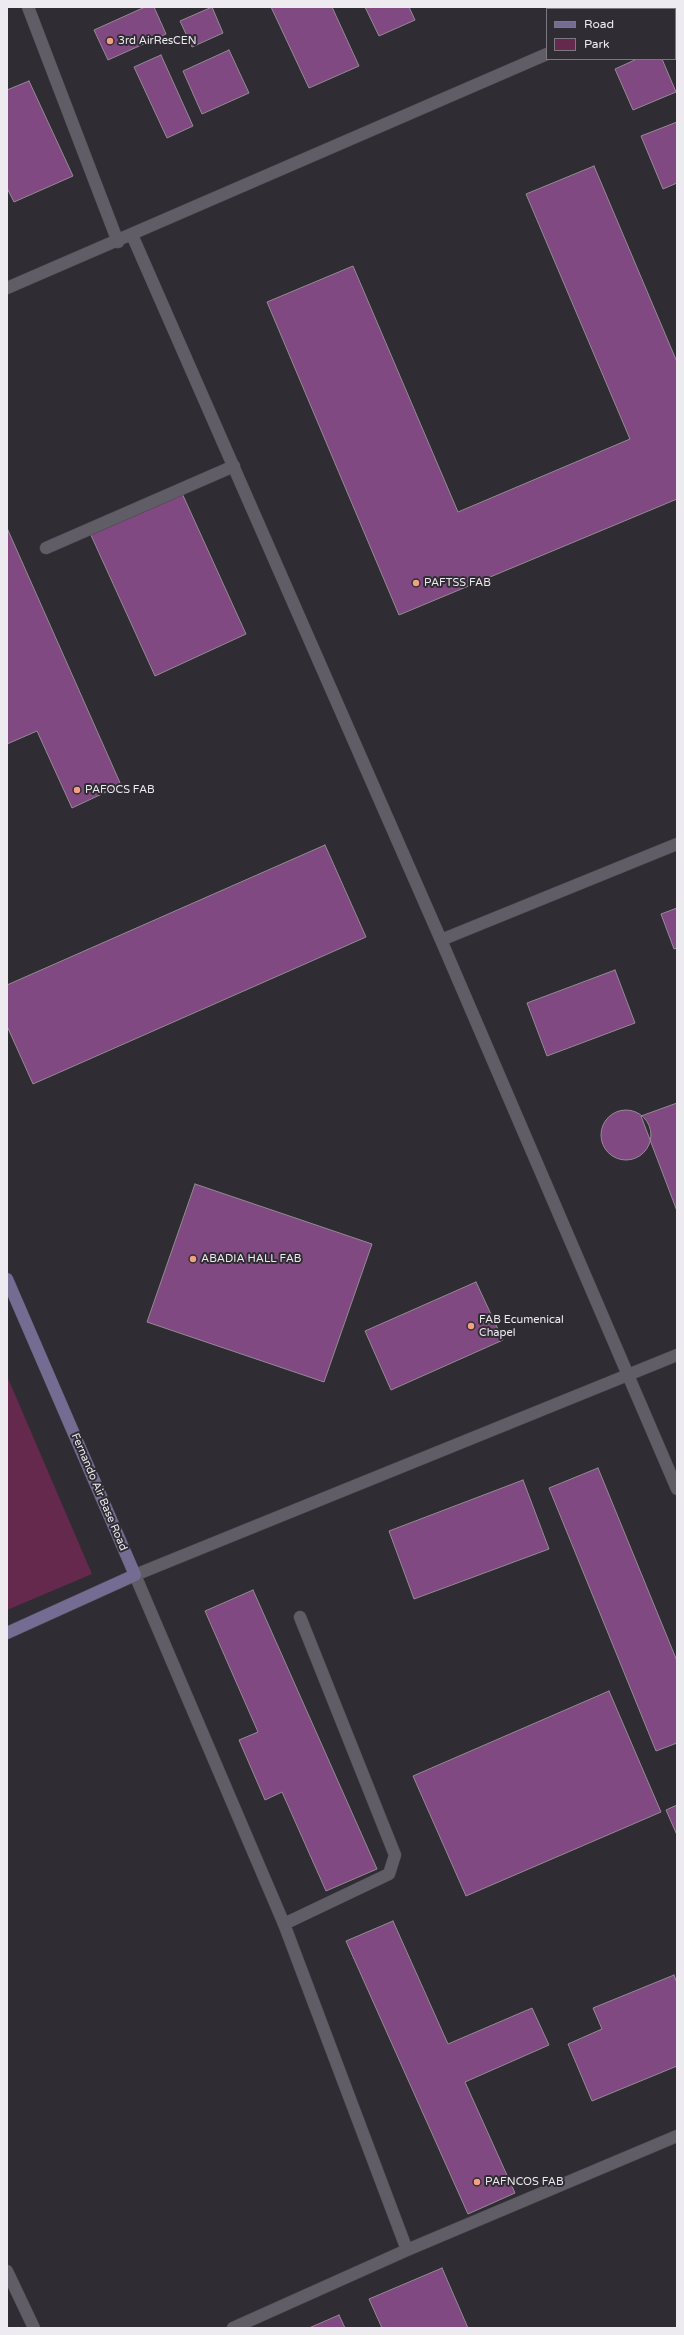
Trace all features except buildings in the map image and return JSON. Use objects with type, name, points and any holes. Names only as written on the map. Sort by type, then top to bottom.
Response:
[{"type":"street","points":[[28,7],[118,242]]},
{"type":"street","points":[[7,288],[118,242],[546,54]]},
{"type":"street","points":[[132,235],[441,940],[629,1374],[677,1489]]},
{"type":"street","points":[[46,548],[234,466]]},
{"type":"street","points":[[441,940],[677,844]]},
{"type":"street","name":"Fernando Air Base Road","points":[[7,1279],[135,1575]]},
{"type":"street","points":[[7,1633],[135,1575],[677,1355]]},
{"type":"street","points":[[135,1575],[284,1924],[407,2250]]},
{"type":"street","points":[[284,1924],[389,1874],[395,1855],[300,1617]]},
{"type":"street","points":[[233,2328],[407,2250],[677,2136]]},
{"type":"street","points":[[7,2271],[34,2328]]},
{"type":"green space","points":[[7,1376],[92,1574],[7,1610]]},
{"type":"place","name":"3rd AirResCEN","points":[[110,41]]},
{"type":"place","name":"PAFTSS FAB","points":[[416,583]]},
{"type":"place","name":"PAFOCS FAB","points":[[77,790]]},
{"type":"place","name":"ABADIA HALL FAB","points":[[193,1259]]},
{"type":"place","name":"FAB Ecumenical Chapel","points":[[471,1326]]},
{"type":"place","name":"PAFNCOS FAB","points":[[477,2182]]}]
